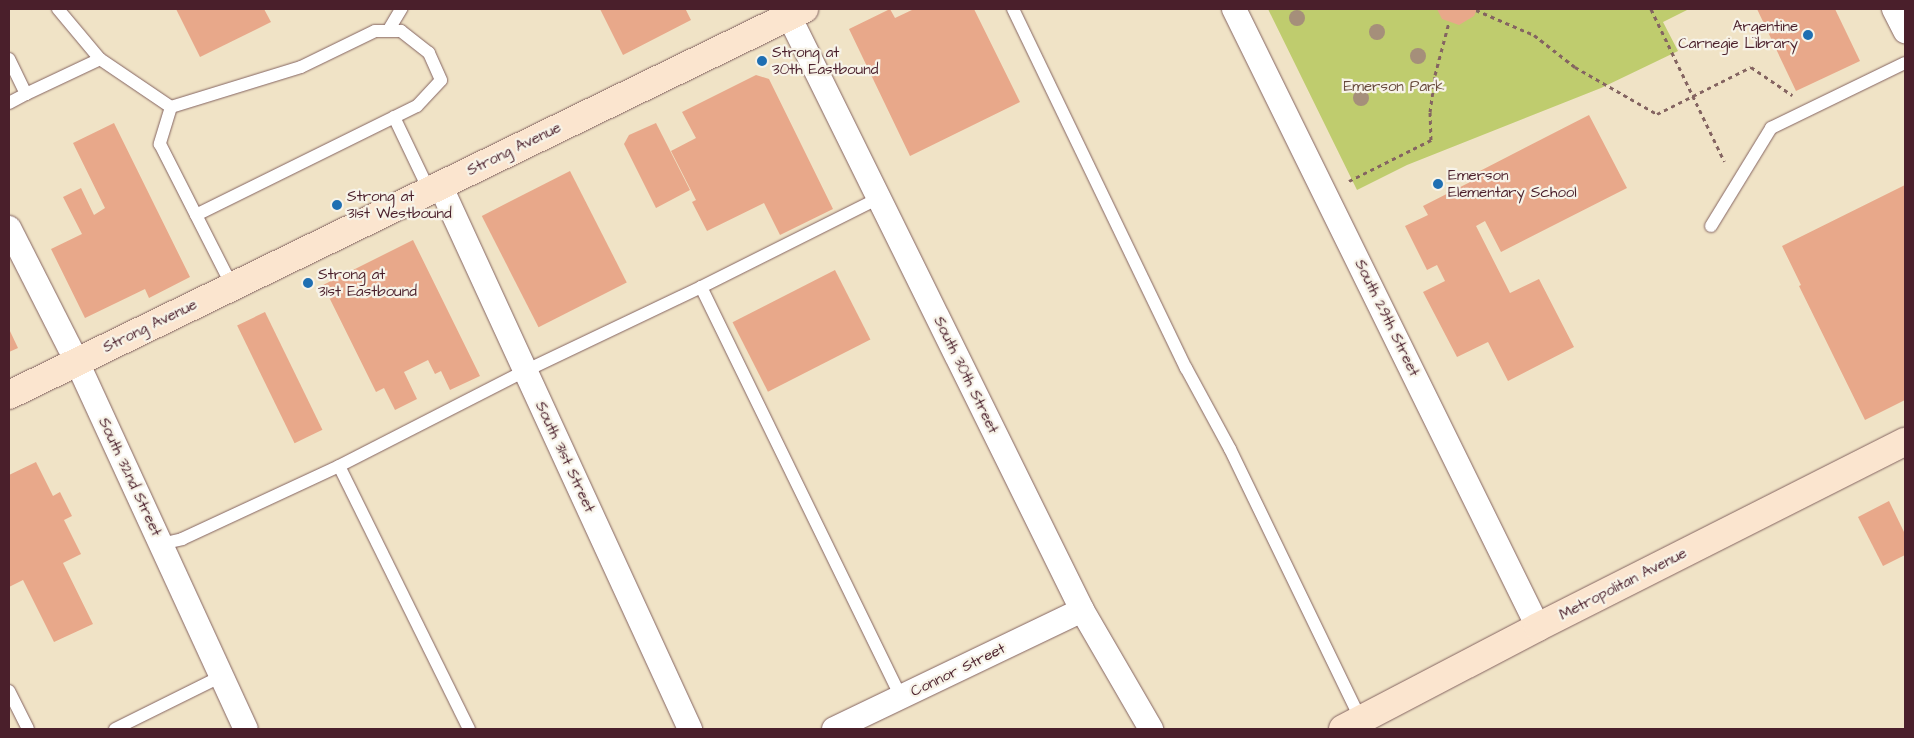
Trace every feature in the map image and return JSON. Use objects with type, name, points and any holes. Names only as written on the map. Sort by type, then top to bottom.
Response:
[{"type":"street","name":"South 29th Street","points":[[1234,9],[1538,627]]},
{"type":"street","points":[[1894,9],[1905,31]]},
{"type":"street","name":"Strong Avenue","points":[[9,395],[434,188],[782,14]]},
{"type":"street","name":"South 30th Street","points":[[782,14],[879,198],[1082,610],[1151,729]]},
{"type":"street","name":"South 31st Street","points":[[434,188],[525,371],[690,729]]},
{"type":"street","name":"South 32nd Street","points":[[9,228],[77,362],[246,729]]},
{"type":"street","name":"Metropolitan Avenue","points":[[1352,725],[1538,627],[1905,442]]},
{"type":"street","name":"Connor Street","points":[[834,729],[1082,610]]},
{"type":"lane","points":[[58,9],[100,59],[171,107]]},
{"type":"lane","points":[[388,31],[401,9]]},
{"type":"lane","points":[[1013,9],[1186,368],[1230,449],[1352,725]]},
{"type":"lane","points":[[171,107],[301,67],[375,32],[401,31],[429,53],[441,80],[417,106],[196,215]]},
{"type":"lane","points":[[9,59],[26,94]]},
{"type":"lane","points":[[9,102],[100,59]]},
{"type":"lane","points":[[1711,226],[1771,128],[1905,63]]},
{"type":"lane","points":[[171,107],[160,144],[232,286]]},
{"type":"lane","points":[[394,117],[434,188]]},
{"type":"lane","points":[[161,544],[182,539],[339,466],[525,371],[879,198]]},
{"type":"lane","points":[[701,286],[901,698]]},
{"type":"lane","points":[[339,466],[469,729]]},
{"type":"lane","points":[[115,729],[222,676]]},
{"type":"lane","points":[[9,691],[28,729]]},
{"type":"path","points":[[1651,9],[1724,161]]},
{"type":"path","points":[[1476,10],[1534,35],[1575,67],[1657,114],[1751,67],[1798,99]]},
{"type":"path","points":[[1349,181],[1431,140],[1430,112],[1435,76],[1449,22]]},
{"type":"green space","name":"Emerson Park","points":[[1268,9],[1689,9],[1663,22],[1678,51],[1601,88],[1407,165],[1357,190]]},
{"type":"building","points":[[176,9],[264,9],[271,22],[200,57]]},
{"type":"building","points":[[600,9],[689,9],[686,10],[691,20],[623,55]]},
{"type":"building","points":[[890,9],[895,18],[914,9],[974,9],[1020,102],[910,156],[849,29]]},
{"type":"building","points":[[1437,9],[1477,9],[1474,16],[1459,25],[1442,19]]},
{"type":"building","name":"Argentine Carnegie Library","points":[[1757,9],[1835,9],[1860,61],[1796,91]]},
{"type":"building","points":[[756,75],[769,79],[833,209],[780,235],[764,203],[707,231],[692,202],[696,200],[671,151],[696,138],[682,112]]},
{"type":"building","points":[[1589,115],[1627,188],[1501,252],[1485,221],[1476,226],[1510,293],[1539,279],[1574,347],[1508,381],[1488,342],[1457,357],[1423,292],[1445,281],[1437,265],[1427,270],[1405,226],[1428,215],[1423,206],[1478,178],[1476,173]]},
{"type":"building","points":[[114,123],[190,277],[149,298],[145,289],[85,318],[51,249],[82,234],[63,197],[81,188],[94,215],[105,208],[73,143]]},
{"type":"building","points":[[656,123],[690,190],[656,208],[624,144],[629,135]]},
{"type":"building","points":[[570,171],[627,282],[539,327],[482,216]]},
{"type":"building","points":[[1905,185],[1905,400],[1865,420],[1799,286],[1801,285],[1782,246]]},
{"type":"building","points":[[413,240],[480,376],[450,390],[441,371],[435,374],[428,360],[404,372],[417,399],[395,410],[384,388],[376,392],[323,285]]},
{"type":"building","points":[[835,270],[870,339],[768,392],[733,322]]},
{"type":"building","points":[[265,312],[322,430],[295,443],[237,326]]},
{"type":"building","points":[[9,329],[18,348],[9,352]]},
{"type":"building","points":[[36,462],[53,496],[60,492],[72,516],[64,520],[81,554],[63,563],[93,624],[54,642],[23,580],[9,587],[9,475]]},
{"type":"building","points":[[1889,501],[1905,534],[1905,555],[1883,566],[1858,517]]},
{"type":"place","name":"Argentine Carnegie Library","points":[[1808,35]]},
{"type":"place","name":"Strong at 30th Eastbound","points":[[762,61]]},
{"type":"place","name":"Emerson Elementary School","points":[[1438,184]]},
{"type":"place","name":"Strong at 31st Westbound","points":[[337,205]]},
{"type":"place","name":"Strong at 31st Eastbound","points":[[308,283]]}]
